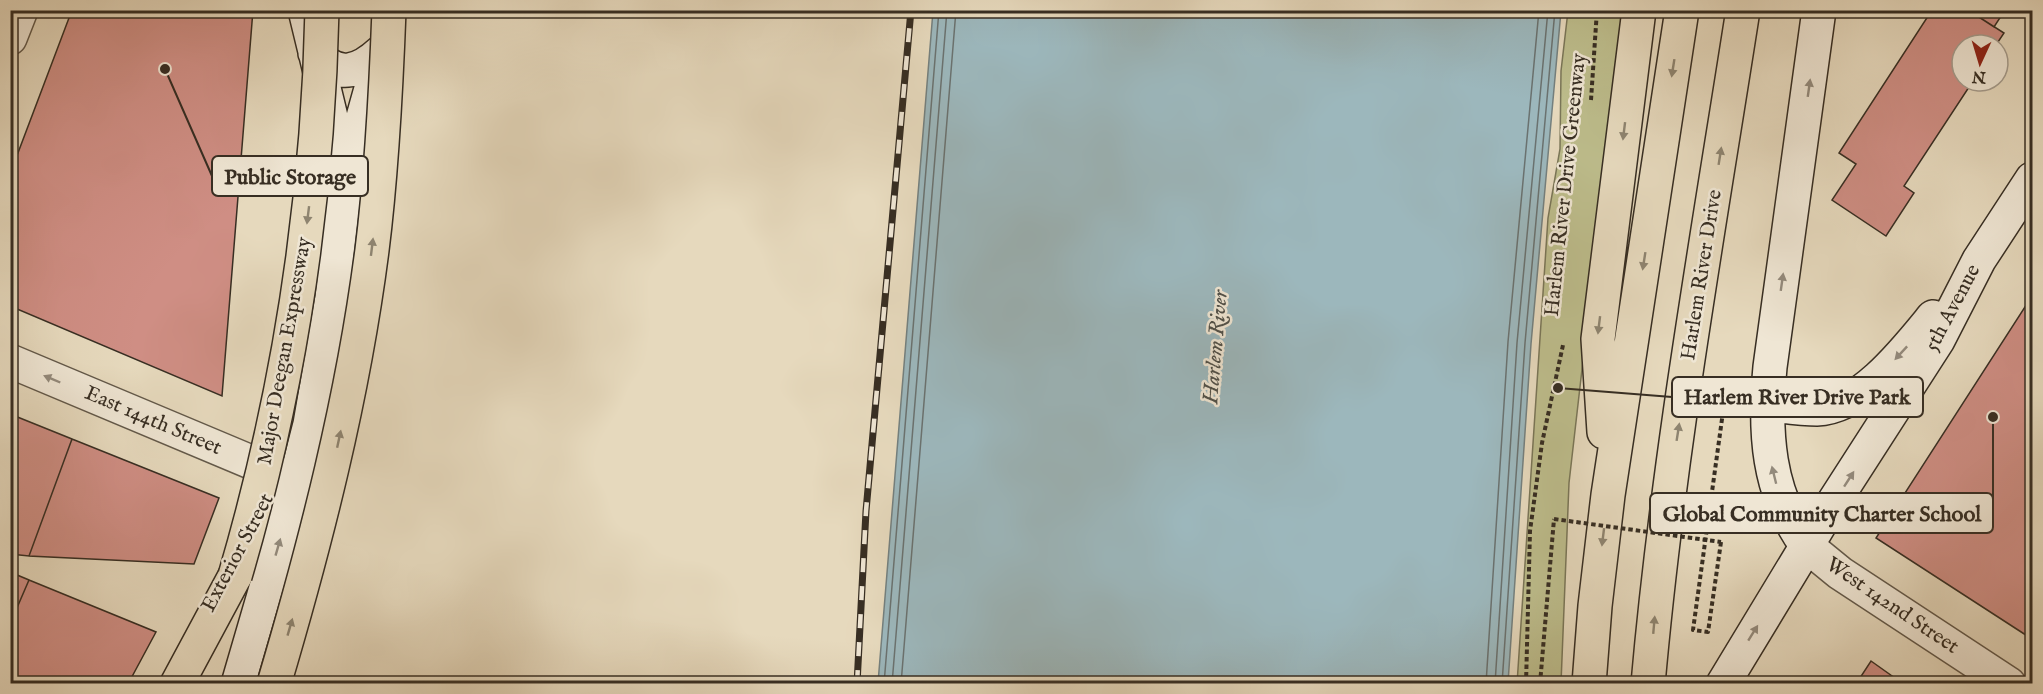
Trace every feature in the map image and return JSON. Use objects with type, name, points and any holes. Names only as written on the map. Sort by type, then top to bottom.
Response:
[{"type":"highway","name":"Major Deegan Expressway","points":[[203,684],[266,461],[300,282],[315,158],[322,10]]},
{"type":"highway","points":[[274,684],[326,496],[357,344],[379,189],[391,10]]},
{"type":"highway","points":[[1608,495],[1598,339],[1639,10]]},
{"type":"highway","points":[[1589,684],[1595,606],[1608,495],[1682,10]]},
{"type":"highway","name":"Harlem River Drive","points":[[1648,684],[1657,588],[1673,464],[1743,10]]},
{"type":"highway","points":[[177,684],[235,576]]},
{"type":"main road","points":[[10,38],[21,10]]},
{"type":"main road","name":"Exterior Street","points":[[305,10],[346,178]]},
{"type":"main road","name":"Exterior Street","points":[[169,684],[288,478],[310,424],[333,287],[346,178],[391,10]]},
{"type":"main road","points":[[1807,546],[1788,516],[1779,492],[1768,443],[1752,398],[1770,367],[1819,10]]},
{"type":"main road","points":[[315,53],[326,66],[344,70],[368,64],[381,52]]},
{"type":"main road","name":"5th Avenue","points":[[1723,684],[1807,546],[1938,340],[1979,260],[2029,194]]},
{"type":"main road","points":[[1752,398],[1817,409],[1845,403],[1873,382],[1920,333],[1979,260]]},
{"type":"main road","name":"East 144th Street","points":[[10,361],[288,478]]},
{"type":"main road","name":"Exterior Street","points":[[238,684],[288,478]]},
{"type":"main road","name":"West 142nd Street","points":[[1807,546],[1840,573],[2008,684]]},
{"type":"path","name":"Harlem River Drive Greenway","points":[[1590,106],[1597,10]]},
{"type":"path","name":"Harlem River Drive Greenway","points":[[1526,684],[1530,531],[1542,444],[1563,343]]},
{"type":"path","points":[[1540,684],[1554,519],[1721,542],[1708,632],[1693,630],[1726,390],[1752,398]]},
{"type":"green space","points":[[1568,11],[1623,11],[1569,483],[1561,683],[1517,684],[1548,218],[1560,149],[1561,71]]},
{"type":"water","name":"Harlem River","points":[[933,11],[1561,11],[1531,344],[1508,683],[878,683]]},
{"type":"building","points":[[72,10],[253,10],[222,396],[10,306],[10,174]]},
{"type":"building","points":[[1932,10],[1968,10],[2004,33],[1950,33],[1950,93],[1965,93],[1904,186],[1914,193],[1886,236],[1832,200],[1856,164],[1839,153]]},
{"type":"building","points":[[1968,10],[2005,10],[1994,27]]},
{"type":"building","points":[[2032,296],[2032,639],[1876,538]]},
{"type":"building","points":[[10,414],[72,439],[29,556],[10,554]]},
{"type":"building","points":[[72,439],[219,498],[194,564],[29,556]]},
{"type":"building","points":[[10,572],[29,580],[10,624]]},
{"type":"building","points":[[29,580],[156,632],[128,684],[10,684],[10,624]]},
{"type":"building","points":[[1871,661],[1895,678],[1907,684],[1856,684]]},
{"type":"railway","points":[[857,684],[866,511],[911,10]]},
{"type":"place","name":"Public Storage","points":[[165,69]]},
{"type":"place","name":"Harlem River Drive Park","points":[[1558,388]]},
{"type":"place","name":"Global Community Charter School","points":[[1993,417]]}]
